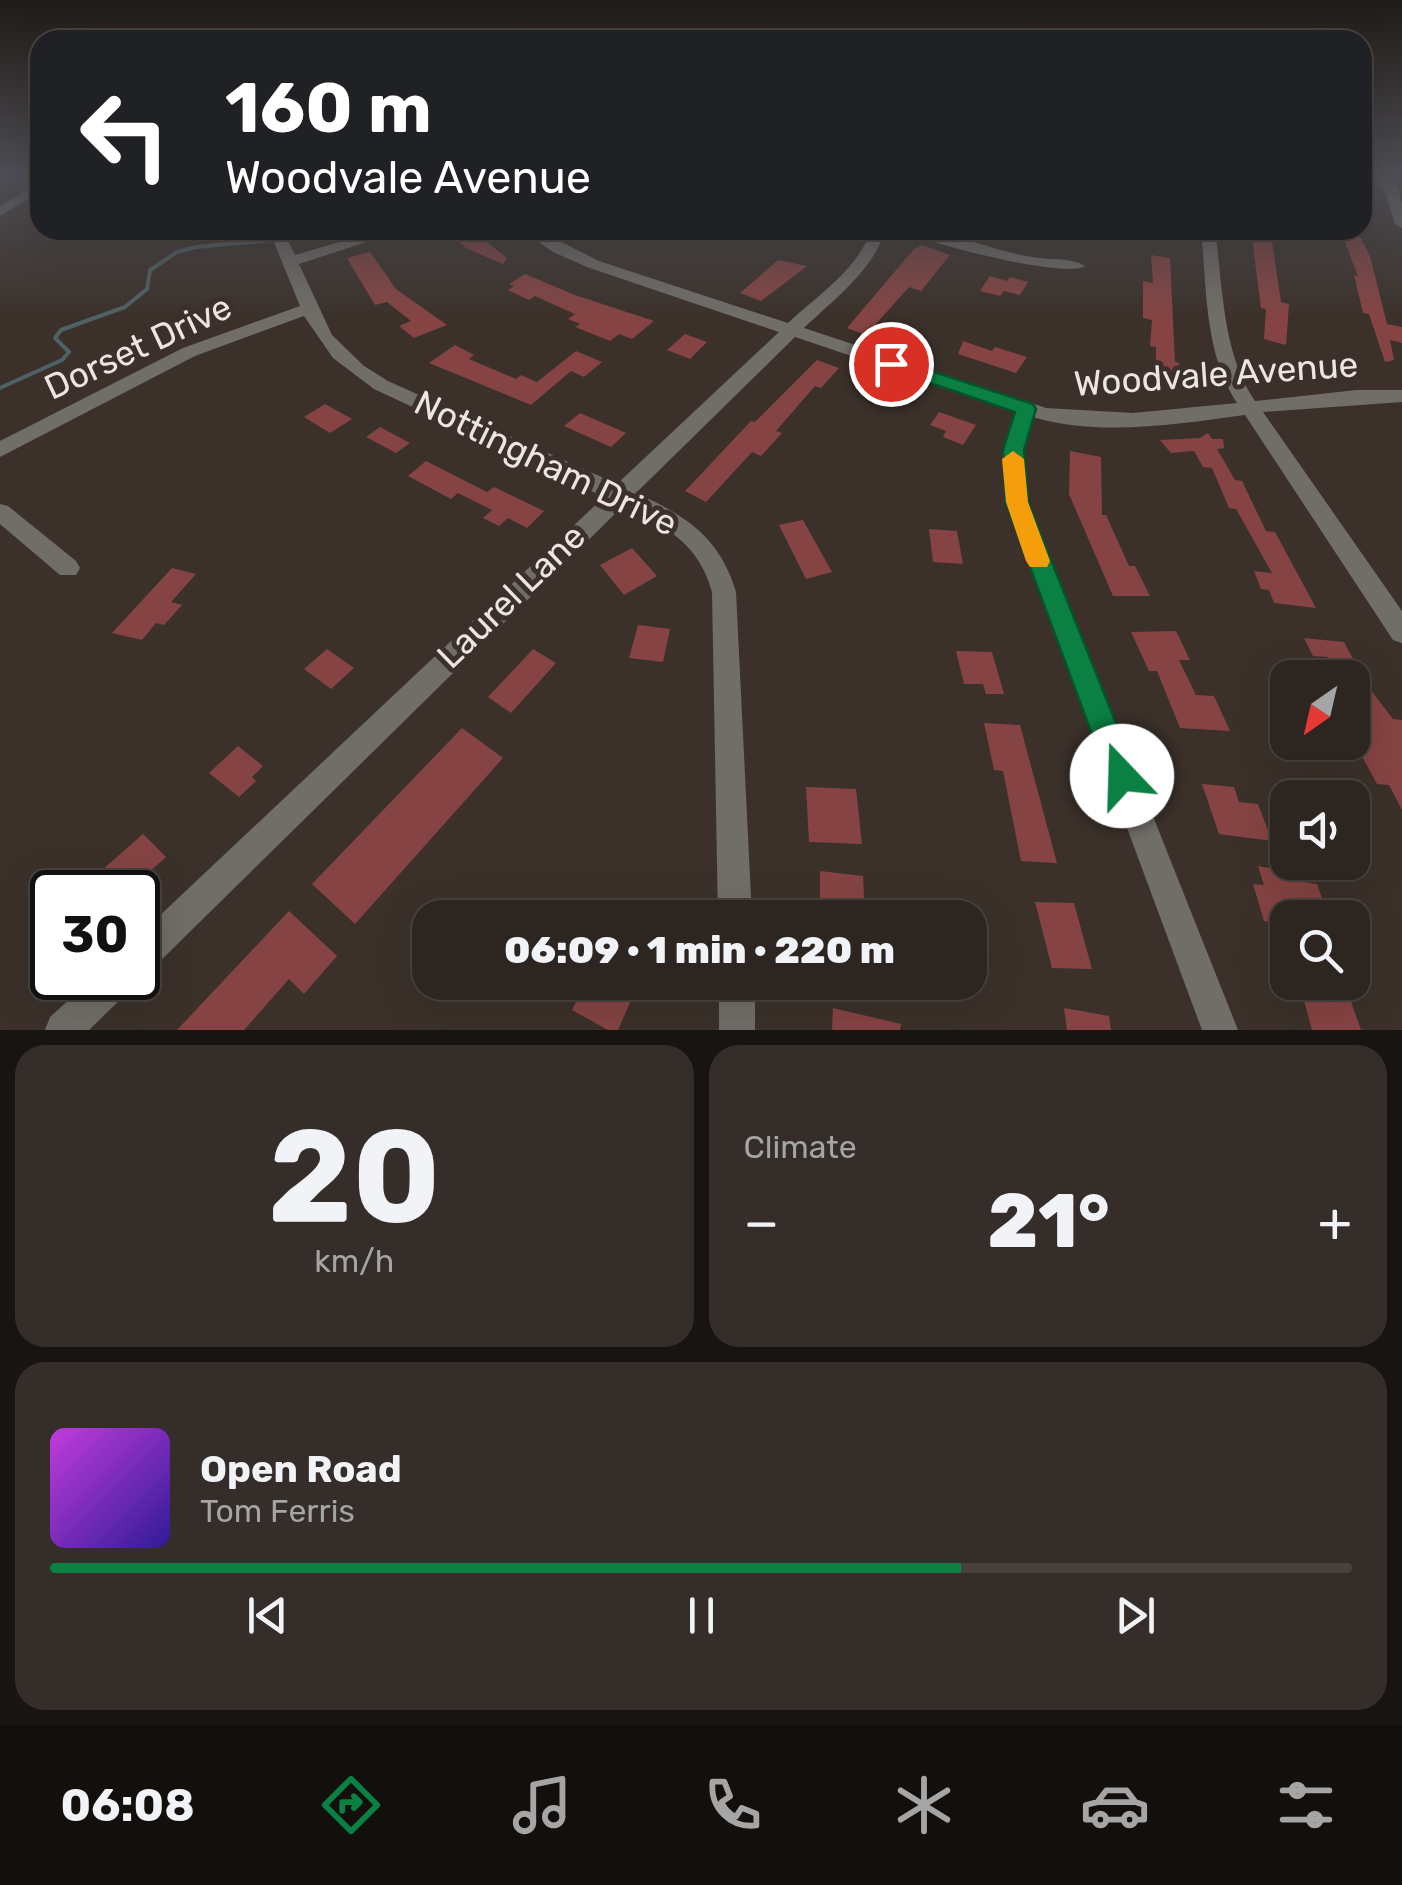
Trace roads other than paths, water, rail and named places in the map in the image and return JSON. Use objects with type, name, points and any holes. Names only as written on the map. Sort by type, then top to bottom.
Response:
[{"type":"street","name":"Nottingham Drive","points":[[281,240],[307,310],[337,356],[363,375],[619,492],[688,530],[706,548],[718,568],[724,592],[734,900]]},
{"type":"street","points":[[291,261],[362,240]]},
{"type":"street","name":"Woodvale Avenue","points":[[543,240],[593,264],[1026,409],[1074,420],[1108,421],[1346,396],[1402,396]]},
{"type":"street","name":"Laurel Lane","points":[[160,937],[858,266],[875,240]]},
{"type":"street","points":[[950,240],[1033,262],[1078,266]]},
{"type":"street","points":[[1209,240],[1222,348],[1246,407],[1402,632]]},
{"type":"street","name":"Dorset Drive","points":[[0,450],[189,352],[307,310]]},
{"type":"street","points":[[1026,409],[1014,450],[1017,502],[1220,1030]]},
{"type":"street","points":[[0,512],[68,568]]},
{"type":"street","points":[[63,1030],[95,1000]]},
{"type":"street","points":[[737,1030],[738,1000]]},
{"type":"waterway","points":[[0,388],[62,360],[69,352],[55,338],[61,330],[125,307],[147,289],[150,270],[177,252],[272,240]]}]
